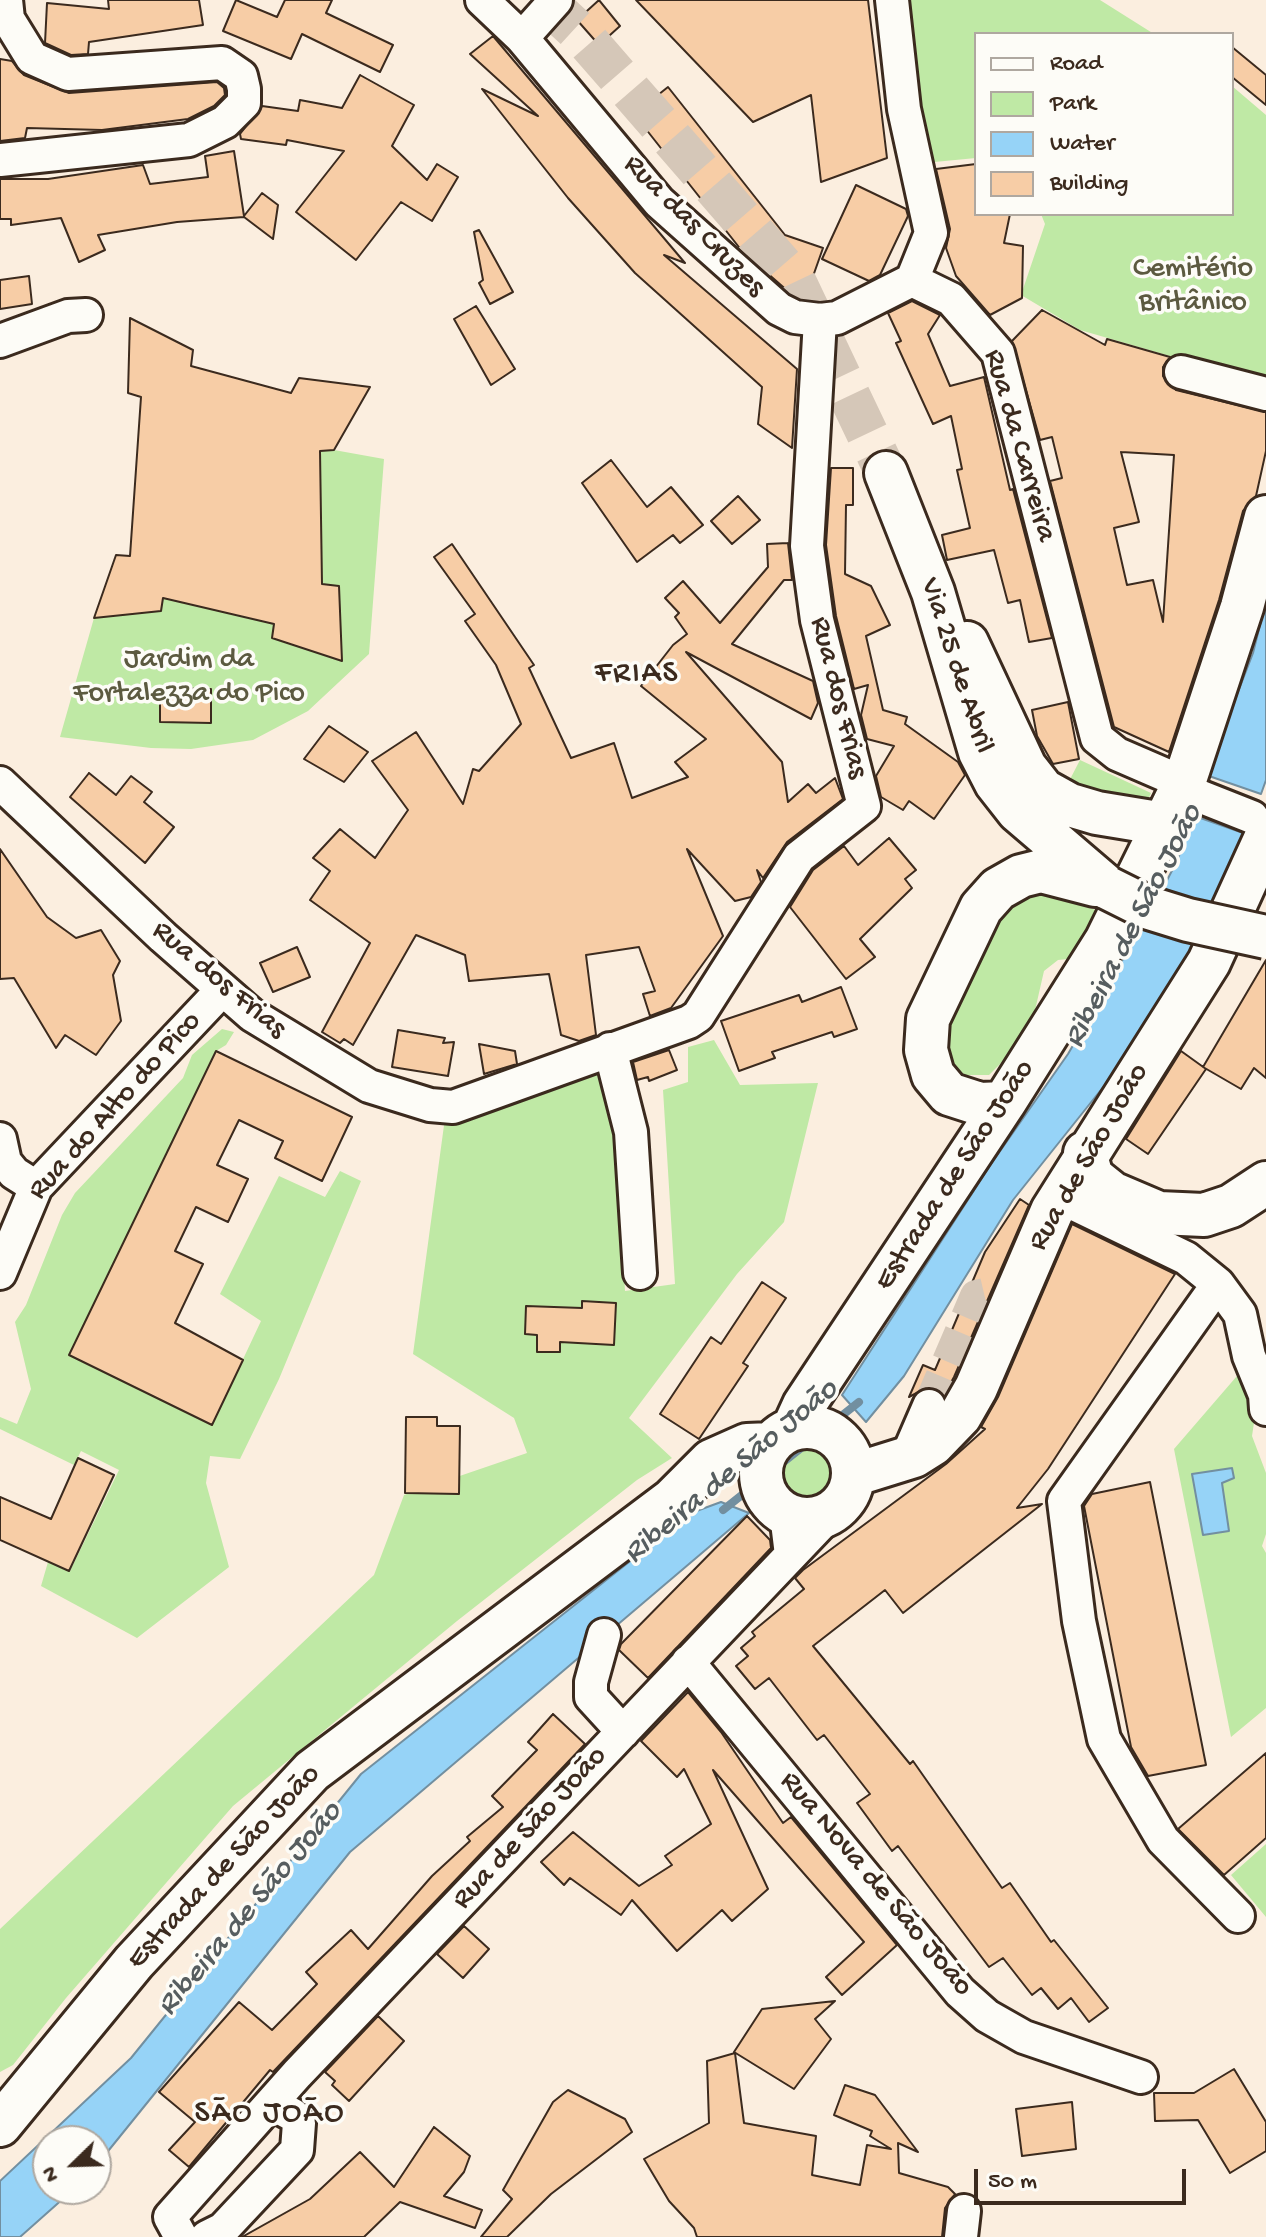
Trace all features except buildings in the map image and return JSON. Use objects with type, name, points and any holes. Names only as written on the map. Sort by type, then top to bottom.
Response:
[{"type":"main road","name":"Via 25 de Abril","points":[[886,473],[933,592],[969,722],[996,783],[1041,834],[1108,888],[1146,907],[1188,920],[1266,937]]},
{"type":"main road","name":"Estrada de São João","points":[[672,1500],[769,1475],[804,1405],[1004,1103],[1106,941],[1164,824],[1191,790],[1266,517]]},
{"type":"main road","points":[[933,592],[969,646],[1025,767],[1043,790],[1070,805],[1097,813],[1164,824]]},
{"type":"main road","name":"Rua de São João","points":[[848,1459],[906,1459],[933,1444],[960,1416],[1006,1289],[1085,1153],[1209,962],[1259,827]]},
{"type":"main road","points":[[1004,1103],[980,1104],[949,1094],[933,1075],[926,1050],[928,1019],[981,908],[998,889],[1021,876],[1041,871],[1108,888]]},
{"type":"main road","points":[[1085,1153],[1092,1177],[1112,1193],[1159,1213],[1204,1215],[1231,1206],[1266,1183]]},
{"type":"main road","points":[[1231,1206],[1266,1168]]},
{"type":"main road","points":[[823,1430],[848,1459],[847,1497],[831,1513],[809,1519],[769,1475],[823,1430]]},
{"type":"main road","name":"Estrada de São João","points":[[0,2125],[134,1962],[312,1771],[672,1500],[711,1461],[728,1451],[769,1475]]},
{"type":"street","points":[[0,160],[189,140],[225,122],[244,103],[241,76],[222,63],[68,74],[32,58],[17,39],[8,19],[6,0]]},
{"type":"street","name":"Rua das Cruzes","points":[[482,0],[522,38],[659,202],[779,309],[795,317],[820,320]]},
{"type":"street","points":[[820,320],[837,318],[912,280],[931,233],[904,109],[892,0]]},
{"type":"street","points":[[522,38],[556,1]]},
{"type":"street","name":"Rua da Carreira","points":[[912,280],[951,299],[998,353],[1097,738],[1117,754],[1259,827]]},
{"type":"street","points":[[0,341],[68,316],[86,315]]},
{"type":"street","name":"Rua dos Frias","points":[[0,783],[222,990],[289,1041],[369,1086],[430,1105],[453,1107],[698,1016],[799,857],[864,806],[817,620],[807,546],[820,320]]},
{"type":"street","points":[[1181,372],[1266,394]]},
{"type":"street","name":"Rua do Alto do Pico","points":[[0,1273],[36,1187],[222,990]]},
{"type":"street","points":[[610,1049],[631,1132],[640,1273]]},
{"type":"street","points":[[0,1139],[5,1162],[14,1173],[36,1187]]},
{"type":"street","points":[[1060,1197],[1186,1258],[1218,1284],[1240,1314],[1266,1409]]},
{"type":"street","points":[[1218,1284],[1064,1501],[1079,1621],[1104,1739],[1163,1840],[1238,1916]]},
{"type":"street","points":[[906,1459],[929,1406]]},
{"type":"street","points":[[769,1475],[791,1555]]},
{"type":"street","name":"Rua de São João","points":[[169,2230],[273,2104],[831,1513]]},
{"type":"street","points":[[604,1635],[591,1682],[591,1697],[623,1732]]},
{"type":"street","name":"Rua Nova de São João","points":[[688,1662],[960,1992],[987,2016],[1024,2037],[1141,2077]]},
{"type":"street","points":[[207,2237],[223,2229],[297,2150],[299,2123],[293,2115],[273,2104]]},
{"type":"green space","points":[[903,0],[1100,0],[1151,32],[974,32],[974,158],[924,163]]},
{"type":"green space","name":"Cemitério Britânico","points":[[1234,88],[1266,115],[1266,384],[1080,330],[1021,295],[1045,224],[1042,216],[1234,216]]},
{"type":"green space","name":"Jardim da Fortalezza do Pico","points":[[334,450],[384,459],[369,654],[308,711],[253,740],[191,749],[151,748],[60,737],[94,618],[161,611],[163,598],[274,624],[273,638],[342,660],[339,586],[322,584],[320,451]]},
{"type":"green space","points":[[1080,760],[1151,793],[1146,804],[1065,789]]},
{"type":"green space","points":[[1049,893],[1101,912],[1077,958],[1058,960],[1044,971],[1033,1019],[1003,1061],[989,1075],[960,1075],[945,1066],[938,1023],[983,926],[1027,894]]},
{"type":"green space","points":[[222,1029],[234,1032],[226,1045],[216,1051],[69,1355],[212,1425],[261,1321],[220,1294],[279,1176],[325,1197],[340,1171],[361,1181],[279,1379],[240,1459],[210,1456],[206,1483],[229,1567],[137,1638],[41,1586],[48,1562],[70,1571],[119,1470],[81,1451],[74,1465],[0,1429],[0,1417],[17,1424],[31,1389],[15,1322],[26,1305],[62,1215],[75,1193],[183,1078],[192,1055]]},
{"type":"green space","points":[[714,1040],[740,1085],[818,1083],[784,1222],[737,1274],[629,1418],[672,1458],[637,1480],[457,1621],[233,1806],[66,1998],[13,2065],[0,2072],[0,1929],[374,1575],[404,1495],[527,1453],[514,1418],[413,1354],[445,1118],[605,1067],[617,1157],[625,1291],[675,1284],[663,1090],[688,1082],[688,1047]]},
{"type":"green space","points":[[1243,1369],[1257,1403],[1252,1436],[1266,1473],[1266,1534],[1262,1546],[1266,1553],[1266,1708],[1231,1737],[1174,1449]]},
{"type":"green space","points":[[806,1445],[825,1453],[833,1472],[825,1491],[806,1499],[787,1491],[779,1472],[787,1453]]},
{"type":"green space","points":[[1266,1844],[1266,1917],[1231,1875]]},
{"type":"water","points":[[1266,601],[1266,780],[1261,794],[1206,775],[1253,653]]},
{"type":"water","points":[[1192,815],[1246,834],[1215,903],[1163,888],[1178,859]]},
{"type":"water","points":[[1141,928],[1194,944],[1124,1061],[1013,1200],[904,1376],[866,1422],[842,1395],[991,1164],[1068,1054]]},
{"type":"water","points":[[1232,1468],[1234,1478],[1222,1483],[1229,1531],[1203,1535],[1192,1474]]},
{"type":"water","points":[[721,1502],[749,1513],[350,1852],[112,2146],[112,2125],[60,2125],[131,2058],[361,1774],[691,1513]]},
{"type":"water","points":[[32,2151],[32,2205],[56,2205],[20,2237],[0,2237],[0,2181]]},
{"type":"waterway","name":"Ribeira de São João","points":[[723,1510],[859,1402]]},
{"type":"tunnel","points":[[544,0],[581,34],[794,279],[886,473]]},
{"type":"tunnel","points":[[929,1406],[976,1296],[993,1292]]},
{"type":"district","name":"FRIAS","points":[[637,675]]},
{"type":"district","name":"SÃO JOÃO","points":[[270,2115]]}]
